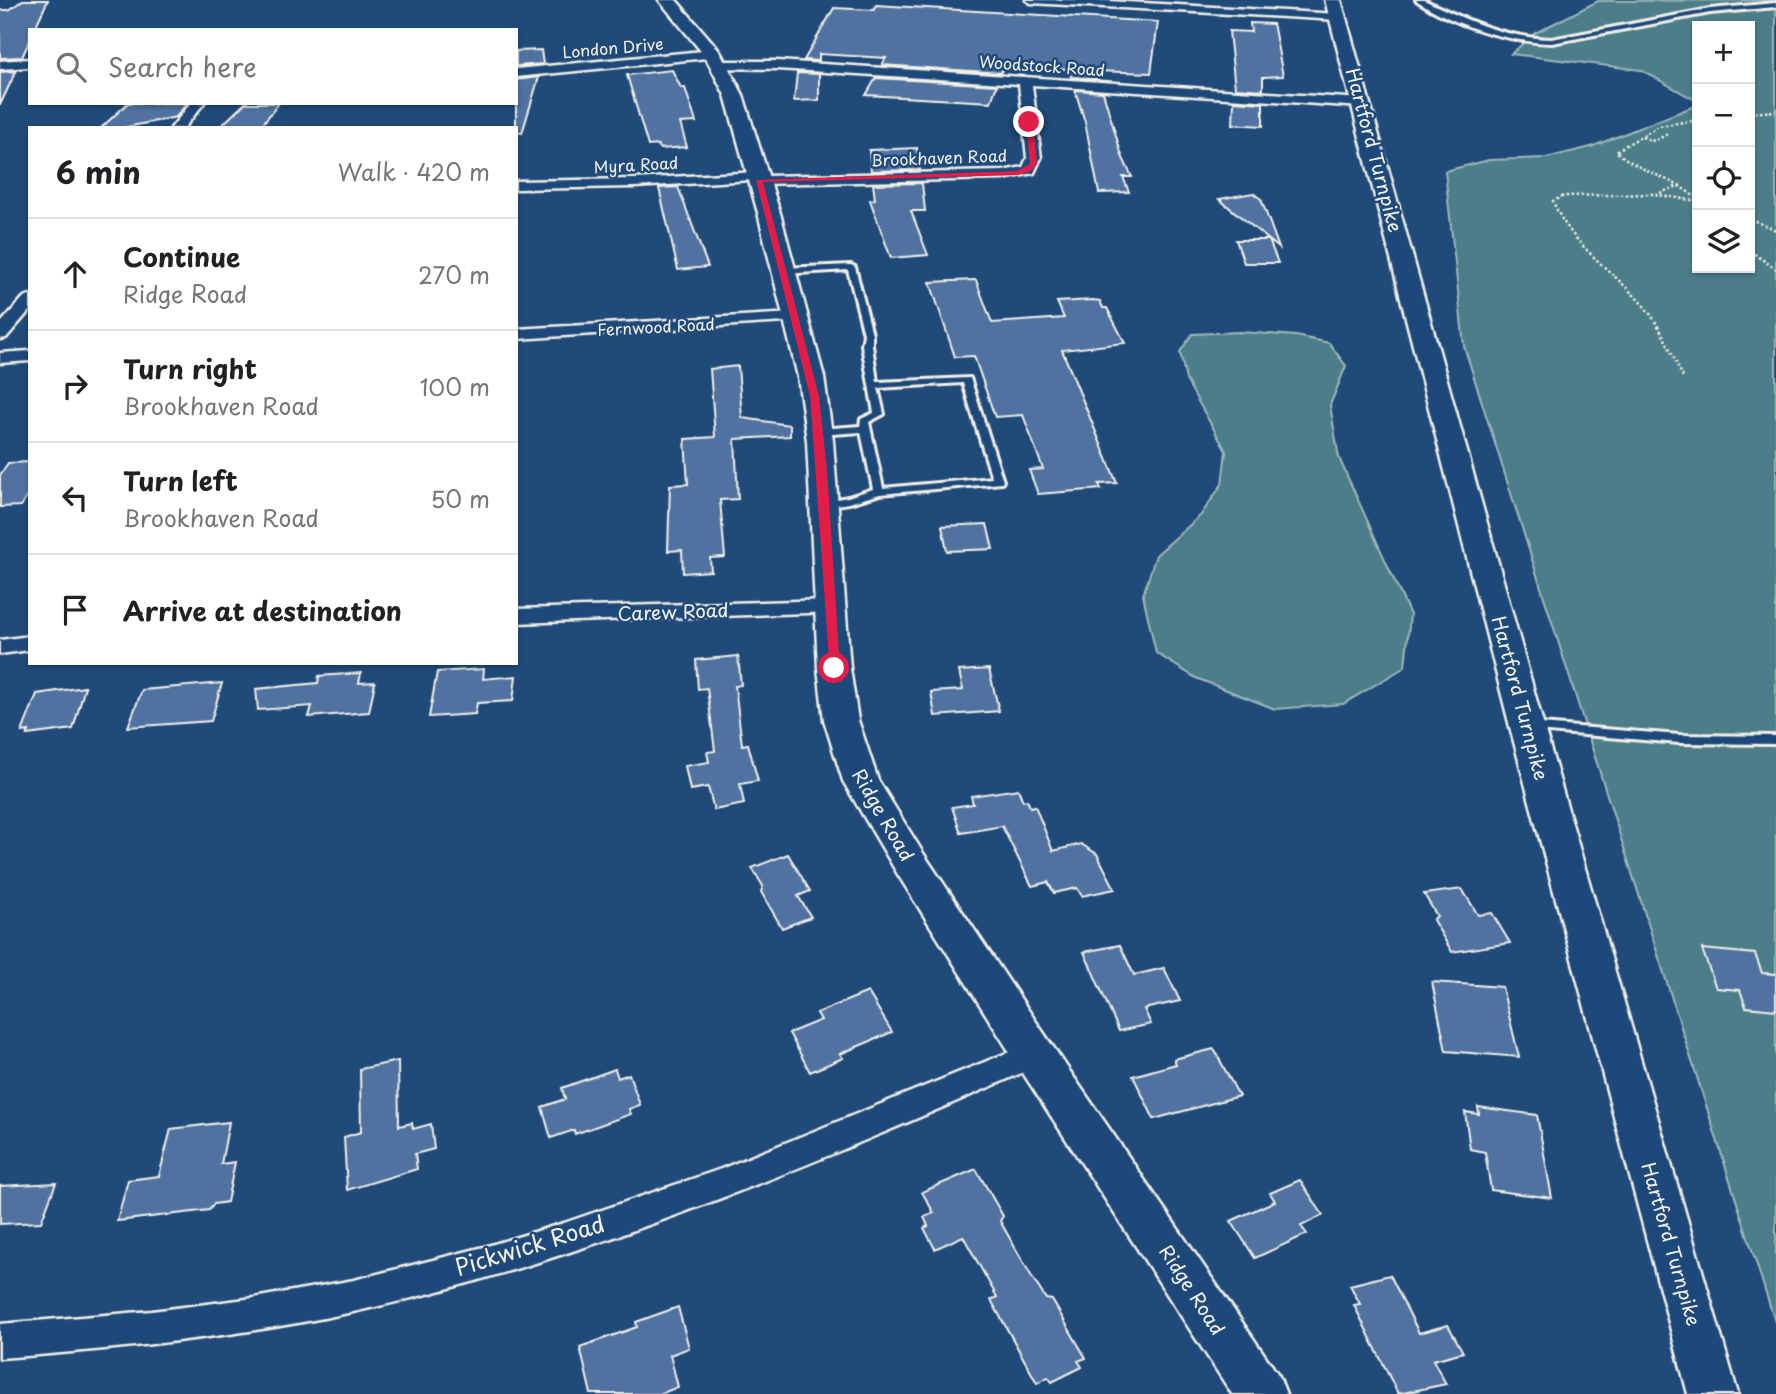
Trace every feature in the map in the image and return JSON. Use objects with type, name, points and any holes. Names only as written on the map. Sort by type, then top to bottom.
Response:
[{"type":"main road","name":"Ridge Road","points":[[667,0],[717,60],[736,102],[759,178],[811,377],[819,432],[830,607],[841,720],[861,781],[910,863],[1034,1054],[1261,1394]]},
{"type":"main road","name":"Hartford Turnpike","points":[[1336,8],[1527,727],[1713,1394]]},
{"type":"street","points":[[1031,0],[1336,8]]},
{"type":"street","name":"London Drive","points":[[518,73],[717,60]]},
{"type":"street","name":"Woodstock Road","points":[[717,60],[1362,103]]},
{"type":"street","points":[[0,65],[28,63]]},
{"type":"street","name":"Brookhaven Road","points":[[759,178],[1003,175],[1029,170],[1034,158],[1025,81]]},
{"type":"street","points":[[179,126],[196,105]]},
{"type":"street","name":"Myra Road","points":[[518,185],[759,178]]},
{"type":"street","points":[[0,334],[28,302]]},
{"type":"street","name":"Fernwood Road","points":[[518,334],[795,318]]},
{"type":"street","points":[[0,358],[28,356]]},
{"type":"street","name":"Carew Road","points":[[518,616],[830,607]]},
{"type":"street","points":[[0,648],[28,643]]},
{"type":"street","name":"Pickwick Road","points":[[0,1341],[85,1336],[267,1312],[401,1284],[550,1242],[692,1194],[1034,1054]]},
{"type":"lane","points":[[1419,0],[1479,28],[1530,42],[1552,41],[1710,11],[1776,5]]},
{"type":"lane","points":[[783,271],[851,267],[868,334],[867,345],[879,414],[864,421],[878,491]]},
{"type":"lane","points":[[824,504],[878,491],[998,481],[967,380],[873,385]]},
{"type":"lane","points":[[819,432],[865,429]]},
{"type":"lane","points":[[1527,727],[1679,739],[1776,740]]},
{"type":"path","points":[[1755,113],[1776,111]]},
{"type":"path","points":[[1692,121],[1659,126],[1616,150],[1628,159],[1682,185],[1692,195]]},
{"type":"path","points":[[1641,137],[1654,141],[1668,134]]},
{"type":"path","points":[[1628,159],[1635,157]]},
{"type":"path","points":[[1655,194],[1682,185]]},
{"type":"path","points":[[1682,377],[1647,308],[1581,243],[1553,201],[1564,196],[1655,194],[1692,199]]},
{"type":"path","points":[[1755,221],[1776,230]]},
{"type":"path","points":[[1755,254],[1776,269]]},
{"type":"green space","points":[[1776,0],[1776,1325],[1464,346],[1445,171],[1489,160],[1546,158],[1591,147],[1692,107],[1692,273],[1755,273],[1755,21],[1692,21],[1692,98],[1641,70],[1511,54],[1535,33],[1598,1]]},
{"type":"green space","points":[[1240,332],[1296,336],[1329,343],[1346,366],[1330,405],[1339,458],[1410,615],[1405,667],[1343,704],[1275,709],[1196,678],[1156,653],[1143,595],[1156,555],[1201,515],[1222,484],[1226,451],[1186,380],[1180,352],[1192,334]]},
{"type":"building","points":[[23,0],[48,0],[35,28],[28,28],[28,44],[22,57],[0,58],[0,10],[9,10]]},
{"type":"building","points":[[876,5],[1158,22],[1151,73],[1095,71],[1098,79],[1071,77],[1068,69],[1004,66],[1001,73],[882,65],[886,58],[819,54],[819,61],[804,60],[834,8],[874,10]]},
{"type":"building","points":[[1250,23],[1273,24],[1274,28],[1283,76],[1263,77],[1263,90],[1235,88],[1229,31],[1251,32]]},
{"type":"building","points":[[541,50],[543,64],[518,66],[518,51]]},
{"type":"building","points":[[672,70],[681,88],[685,88],[696,122],[680,123],[687,147],[660,149],[658,145],[648,146],[627,75]]},
{"type":"building","points":[[16,71],[0,105],[0,72]]},
{"type":"building","points":[[797,73],[819,74],[819,100],[794,101]]},
{"type":"building","points":[[539,77],[522,133],[518,132],[516,126],[518,80]]},
{"type":"building","points":[[876,78],[997,85],[991,102],[866,95]]},
{"type":"building","points":[[1075,90],[1103,92],[1122,156],[1132,177],[1123,177],[1129,192],[1099,193],[1085,122]]},
{"type":"building","points":[[1234,101],[1263,103],[1263,126],[1233,124]]},
{"type":"building","points":[[126,105],[185,105],[176,117],[132,126],[103,126]]},
{"type":"building","points":[[243,105],[277,105],[261,126],[221,126]]},
{"type":"building","points":[[917,148],[920,170],[871,171],[869,150]]},
{"type":"building","points":[[922,183],[925,211],[911,211],[928,255],[891,258],[870,200],[875,199],[873,184]]},
{"type":"building","points":[[678,187],[708,267],[678,270],[659,188]]},
{"type":"building","points":[[1253,193],[1261,199],[1279,248],[1219,199]]},
{"type":"building","points":[[1236,240],[1269,240],[1278,263],[1244,263]]},
{"type":"building","points":[[976,280],[992,323],[1064,318],[1057,302],[1093,300],[1100,301],[1103,308],[1107,308],[1125,343],[1062,350],[1117,483],[1099,484],[1101,489],[1038,494],[1029,470],[1043,469],[1023,415],[995,417],[974,356],[955,357],[930,282]]},
{"type":"building","points":[[738,366],[742,418],[790,425],[790,436],[735,439],[738,499],[720,500],[725,557],[710,558],[711,571],[683,573],[682,550],[668,551],[670,485],[688,484],[685,439],[715,437],[710,369]]},
{"type":"building","points":[[28,462],[28,495],[21,506],[0,507],[0,475],[8,463]]},
{"type":"building","points":[[987,524],[993,549],[947,551],[942,526]]},
{"type":"building","points":[[738,656],[741,685],[735,686],[742,745],[748,744],[758,781],[740,784],[744,804],[714,810],[708,787],[690,790],[685,766],[709,762],[707,752],[715,751],[707,688],[698,689],[696,660]]},
{"type":"building","points":[[484,669],[483,679],[516,676],[513,701],[477,703],[475,714],[429,717],[437,672]]},
{"type":"building","points":[[989,669],[999,711],[935,716],[931,692],[963,690],[959,671]]},
{"type":"building","points":[[361,673],[359,683],[375,682],[369,712],[309,717],[312,706],[258,710],[256,689],[318,683],[319,676]]},
{"type":"building","points":[[222,683],[211,721],[128,727],[142,690]]},
{"type":"building","points":[[85,687],[73,729],[27,735],[29,731],[22,732],[37,694]]},
{"type":"building","points":[[1018,789],[1023,801],[1027,800],[1030,807],[1035,806],[1053,851],[1081,844],[1097,854],[1115,889],[1082,896],[1077,888],[1054,893],[1048,882],[1032,886],[1002,826],[961,833],[952,807],[973,804],[971,796]]},
{"type":"building","points":[[788,854],[810,891],[798,896],[811,917],[782,928],[761,892],[763,886],[752,868]]},
{"type":"building","points":[[1462,889],[1478,915],[1492,913],[1510,943],[1452,952],[1433,920],[1437,916],[1424,894]]},
{"type":"building","points":[[1120,945],[1134,975],[1164,968],[1180,1001],[1144,1009],[1151,1024],[1119,1031],[1084,952]]},
{"type":"building","points":[[1702,949],[1755,954],[1762,973],[1776,974],[1776,1010],[1746,1007],[1740,990],[1716,988]]},
{"type":"building","points":[[1432,982],[1502,987],[1519,1057],[1446,1051]]},
{"type":"building","points":[[868,992],[892,1032],[840,1054],[843,1058],[810,1072],[789,1033],[821,1020],[817,1013]]},
{"type":"building","points":[[1214,1049],[1239,1096],[1154,1119],[1133,1076],[1176,1064],[1174,1059]]},
{"type":"building","points":[[398,1061],[399,1126],[412,1123],[413,1129],[431,1124],[434,1149],[415,1154],[417,1169],[347,1190],[344,1137],[361,1132],[360,1069]]},
{"type":"building","points":[[615,1069],[618,1078],[629,1074],[640,1105],[629,1109],[631,1114],[575,1134],[574,1130],[551,1138],[542,1107],[565,1099],[562,1088]]},
{"type":"building","points":[[1478,1107],[1537,1115],[1552,1198],[1491,1190],[1485,1152],[1470,1149],[1465,1112],[1479,1114]]},
{"type":"building","points":[[229,1122],[221,1164],[235,1162],[227,1202],[214,1204],[209,1210],[117,1221],[128,1180],[159,1176],[171,1129]]},
{"type":"building","points":[[976,1169],[1003,1216],[1000,1221],[1033,1279],[1046,1299],[1052,1300],[1086,1358],[1078,1361],[1082,1367],[1052,1382],[1048,1377],[1037,1383],[991,1300],[997,1297],[963,1236],[935,1249],[924,1228],[928,1226],[924,1217],[934,1213],[922,1192]]},
{"type":"building","points":[[1300,1180],[1323,1215],[1301,1226],[1307,1234],[1255,1258],[1231,1221],[1275,1201],[1270,1193]]},
{"type":"building","points":[[56,1183],[41,1222],[0,1224],[0,1186]]},
{"type":"building","points":[[1390,1275],[1419,1333],[1448,1325],[1463,1352],[1433,1360],[1446,1384],[1398,1394],[1354,1305],[1360,1304],[1350,1285]]},
{"type":"building","points":[[678,1307],[689,1348],[670,1355],[678,1387],[660,1394],[591,1394],[580,1347],[637,1327],[636,1322]]},
{"type":"route","points":[[834,668],[822,470],[814,396],[759,180],[1018,173],[1029,170],[1034,164],[1029,122]]}]
